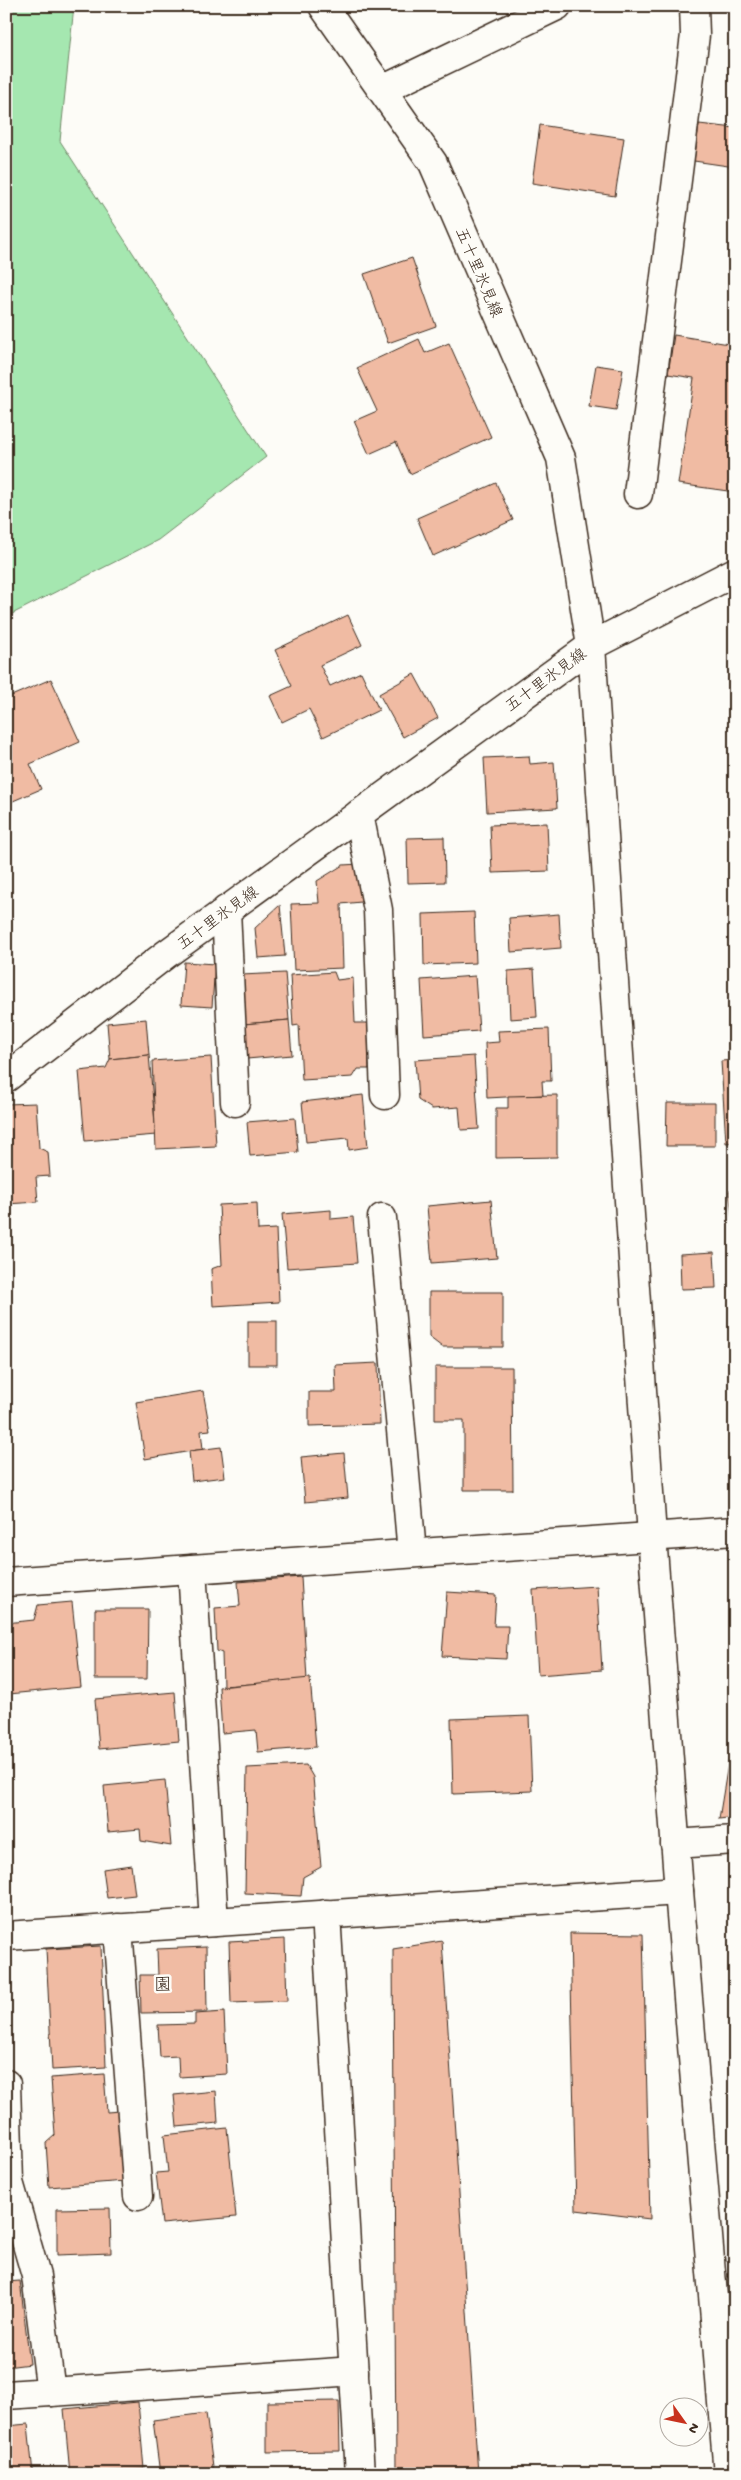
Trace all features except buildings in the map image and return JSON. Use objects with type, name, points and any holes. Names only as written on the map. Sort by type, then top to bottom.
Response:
[{"type":"street","name":"五十里氷見線","points":[[6,1078],[226,910],[591,646],[561,458],[434,163],[322,6]]},
{"type":"street","points":[[382,90],[557,6]]},
{"type":"street","points":[[638,494],[695,35],[694,6]]},
{"type":"street","points":[[728,2474],[675,1844],[591,646],[735,572]]},
{"type":"street","points":[[359,814],[378,910],[385,1095]]},
{"type":"street","points":[[226,910],[234,1102]]},
{"type":"street","points":[[382,1218],[412,1553]]},
{"type":"street","points":[[6,1582],[735,1530]]},
{"type":"street","points":[[192,1569],[214,1922]]},
{"type":"street","points":[[675,1844],[735,1840]]},
{"type":"street","points":[[6,1936],[679,1890]]},
{"type":"street","points":[[326,1914],[360,2474]]},
{"type":"street","points":[[118,1928],[138,2196]]},
{"type":"street","points":[[6,2084],[9,2182],[36,2276],[51,2392]]},
{"type":"street","points":[[6,2395],[354,2371]]},
{"type":"green space","points":[[6,6],[74,6],[60,141],[266,457],[158,540],[6,617]]},
{"type":"district","name":"園","points":[[163,1984]]}]
